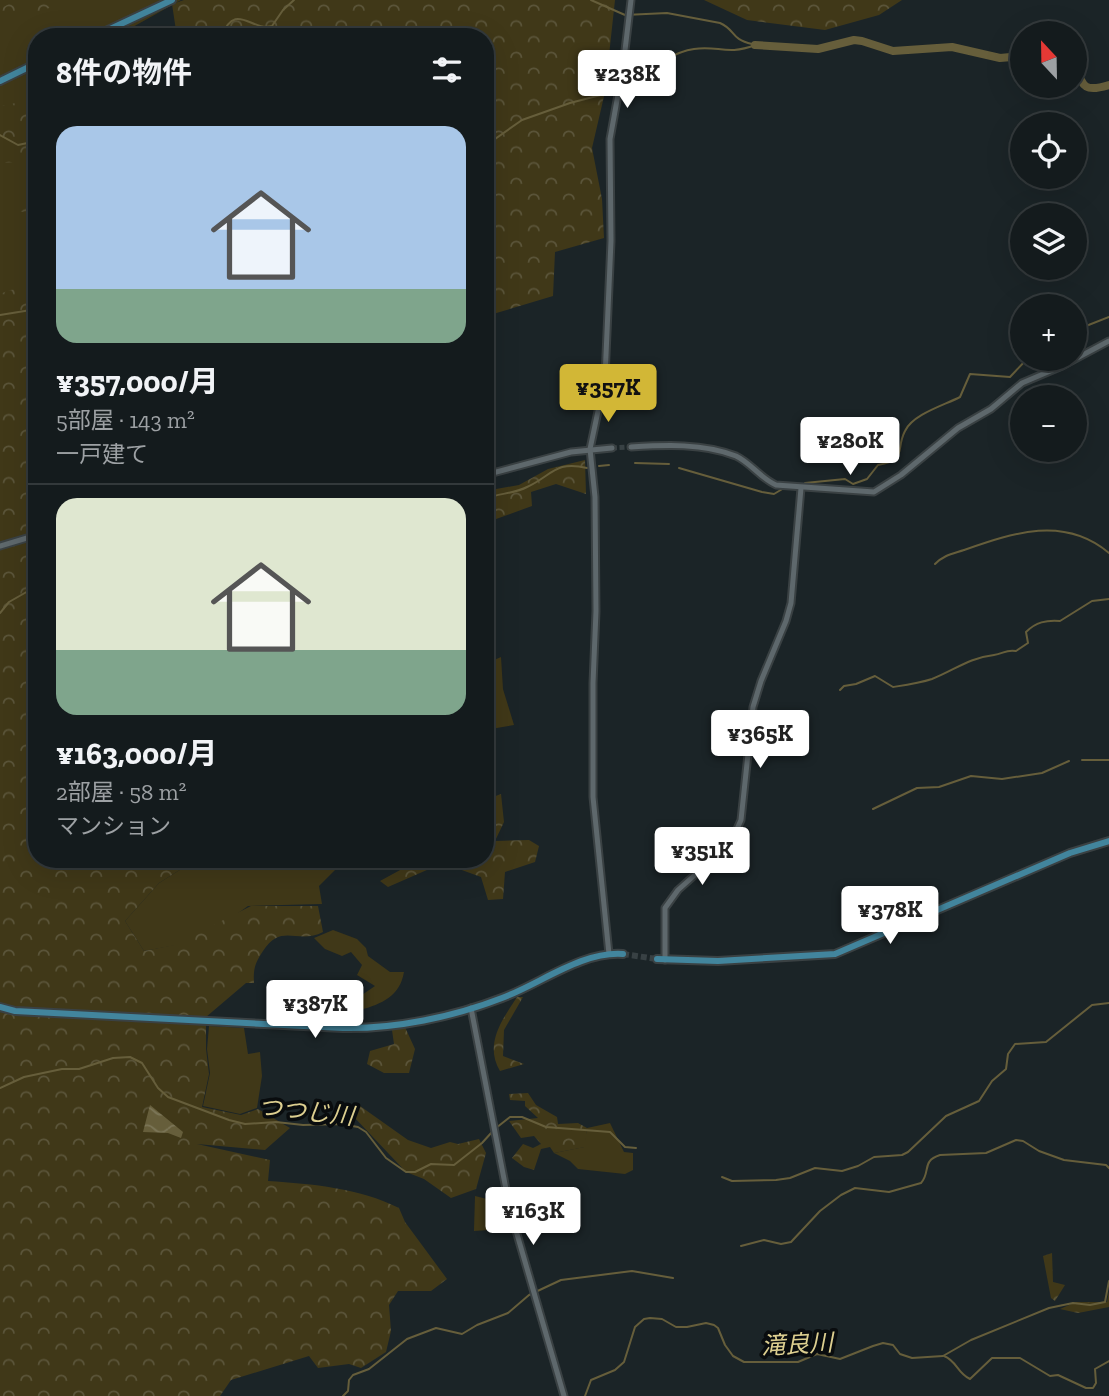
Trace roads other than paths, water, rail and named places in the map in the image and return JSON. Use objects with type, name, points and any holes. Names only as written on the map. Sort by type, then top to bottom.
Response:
[{"type":"main road","points":[[112,28],[172,0]]},
{"type":"main road","points":[[0,81],[28,67]]},
{"type":"main road","points":[[661,959],[718,961],[835,954],[1070,853],[1109,841]]},
{"type":"main road","points":[[0,1007],[15,1011],[355,1028],[388,1026],[471,1008],[518,992],[586,959],[623,954]]},
{"type":"street","points":[[609,954],[593,797],[595,497],[590,449],[605,378],[611,252],[610,139],[631,0]]},
{"type":"street","points":[[631,447],[686,446],[737,457],[766,481],[783,486],[874,492],[901,475],[958,428],[991,410],[1022,383],[1109,341]]},
{"type":"street","points":[[494,472],[555,455],[612,448]]},
{"type":"street","points":[[661,959],[665,908],[678,890],[732,840],[741,820],[753,708],[791,603],[801,488]]},
{"type":"street","points":[[0,546],[28,538]]},
{"type":"street","points":[[471,1008],[510,1210],[564,1396]]},
{"type":"street","points":[[510,1210],[531,1213]]},
{"type":"water","points":[[150,1105],[183,1132],[181,1138],[168,1133],[143,1132]]},
{"type":"waterway","points":[[226,28],[238,19],[264,27],[272,26],[294,0]]},
{"type":"waterway","points":[[591,0],[625,15],[667,13],[720,23],[740,40],[752,44]]},
{"type":"waterway","points":[[755,45],[818,49],[854,40],[893,51],[952,47],[1000,58],[1010,57]]},
{"type":"waterway","points":[[621,89],[665,60],[684,51],[702,48],[737,50],[755,45]]},
{"type":"waterway","points":[[1087,87],[1109,85]]},
{"type":"waterway","points":[[494,140],[522,120],[616,91]]},
{"type":"waterway","points":[[0,135],[18,145],[28,143]]},
{"type":"waterway","points":[[0,315],[28,310]]},
{"type":"waterway","points":[[1087,326],[1109,317]]},
{"type":"waterway","points":[[805,483],[845,479],[853,484],[867,479],[878,465],[897,457],[909,425],[930,411],[960,397],[970,374],[1010,377],[1016,371]]},
{"type":"waterway","points":[[635,463],[669,464]]},
{"type":"waterway","points":[[599,466],[609,465]]},
{"type":"waterway","points":[[494,496],[522,489],[554,470],[568,466],[587,468]]},
{"type":"waterway","points":[[679,468],[762,492],[774,494],[784,488]]},
{"type":"waterway","points":[[935,564],[948,555],[982,544],[1020,533],[1038,531],[1074,534],[1092,541],[1109,553]]},
{"type":"waterway","points":[[0,613],[9,602],[28,591]]},
{"type":"waterway","points":[[840,690],[844,686],[875,676],[893,687],[918,683],[977,659],[1016,651],[1028,643],[1026,632],[1037,624],[1060,621],[1092,601],[1109,599]]},
{"type":"waterway","points":[[1082,760],[1109,760]]},
{"type":"waterway","points":[[873,809],[917,788],[939,787],[971,776],[1002,779],[1042,773],[1069,761]]},
{"type":"waterway","name":"つつじ川","points":[[722,1177],[732,1181],[776,1180],[790,1178],[815,1168],[842,1171],[874,1157],[902,1155],[946,1116],[979,1101],[992,1081],[1006,1069],[1008,1054],[1015,1044],[1046,1042],[1092,1005],[1109,1003]]},
{"type":"waterway","name":"つつじ川","points":[[0,1088],[24,1077],[62,1069],[79,1069],[113,1058],[130,1057],[142,1063],[158,1088],[168,1097],[229,1120],[245,1124],[276,1122],[358,1127],[366,1132],[386,1158],[406,1172],[415,1172],[431,1164],[454,1165],[492,1132]]},
{"type":"waterway","name":"つつじ川","points":[[496,1128],[510,1117],[522,1117],[546,1127],[610,1132],[625,1147],[636,1148]]},
{"type":"waterway","points":[[741,1246],[764,1240],[781,1244],[791,1242],[820,1211],[855,1188],[889,1192],[921,1183],[930,1160],[940,1155],[986,1153],[1016,1140],[1064,1160],[1106,1165],[1109,1168]]},
{"type":"waterway","points":[[343,1396],[348,1391],[349,1380],[353,1375],[369,1369],[407,1339],[436,1328],[462,1334],[508,1313],[529,1295],[561,1280],[632,1271],[673,1278]]},
{"type":"waterway","name":"滝良川","points":[[585,1396],[591,1380],[615,1370],[624,1362],[635,1327],[644,1319],[662,1319],[676,1327],[706,1323],[714,1325],[733,1356],[744,1362],[798,1362],[817,1354],[840,1359],[883,1343],[893,1345],[900,1354],[912,1358],[943,1356],[971,1340],[1049,1308],[1073,1303],[1090,1305],[1105,1302],[1109,1281]]},
{"type":"waterway","name":"滝良川","points":[[944,1356],[970,1379],[992,1358],[1020,1358],[1050,1376],[1058,1375],[1086,1388],[1093,1388],[1096,1383],[1095,1369],[1109,1361]]},
{"type":"tunnel","points":[[612,448],[631,447]]},
{"type":"tunnel","points":[[623,954],[657,959]]}]
